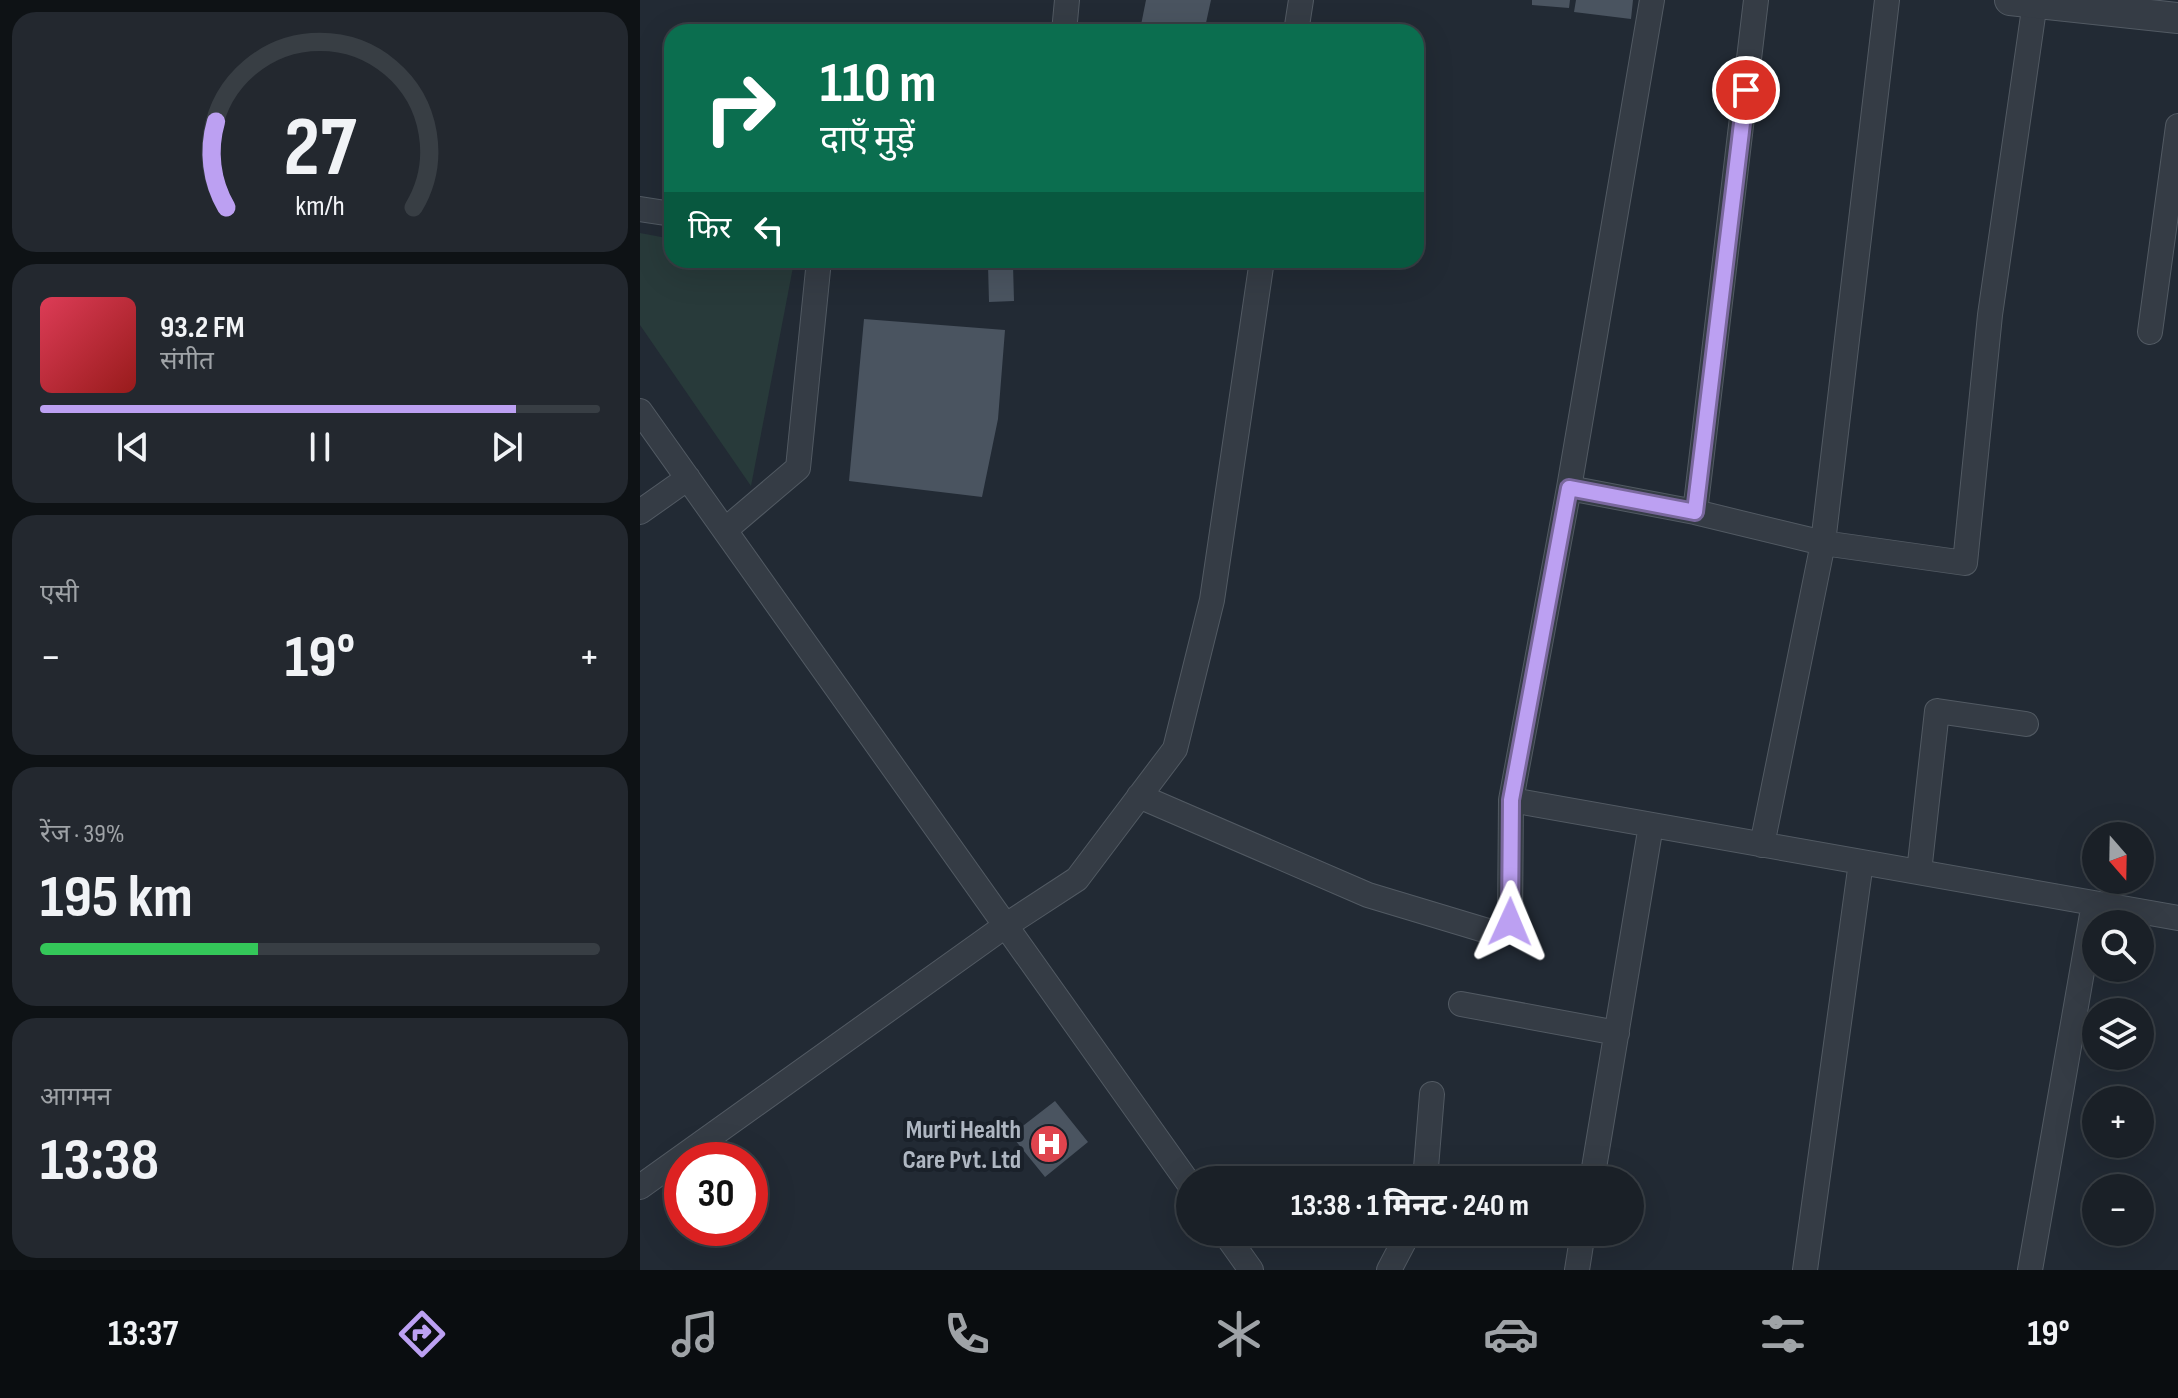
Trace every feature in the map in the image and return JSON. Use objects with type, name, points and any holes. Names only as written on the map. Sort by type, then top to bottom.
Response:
[{"type":"street","points":[[1065,24],[1067,0]]},
{"type":"street","points":[[1297,24],[1301,0]]},
{"type":"street","points":[[1139,796],[1368,895],[1491,932],[1510,922],[1511,800],[1569,488],[1652,0]]},
{"type":"street","points":[[1695,512],[1756,0]]},
{"type":"street","points":[[1762,845],[1823,543],[1887,0]]},
{"type":"street","points":[[1569,488],[1695,512],[1823,543],[1965,563],[2023,1],[2178,18]]},
{"type":"street","points":[[2150,332],[2178,126]]},
{"type":"street","points":[[640,209],[664,213]]},
{"type":"street","points":[[725,530],[798,468],[818,268]]},
{"type":"street","points":[[640,1187],[1005,926],[1077,879],[1175,749],[1212,600],[1261,268]]},
{"type":"street","points":[[640,411],[1176,1166]]},
{"type":"street","points":[[640,512],[688,478]]},
{"type":"street","points":[[1919,872],[1937,711],[2026,724]]},
{"type":"street","points":[[1511,800],[2178,918]]},
{"type":"street","points":[[1594,1166],[1651,825]]},
{"type":"street","points":[[1805,1270],[1861,862]]},
{"type":"street","points":[[2030,1270],[2094,903]]},
{"type":"street","points":[[1461,1004],[1617,1033]]},
{"type":"street","points":[[1426,1166],[1432,1094]]},
{"type":"street","points":[[1234,1246],[1251,1270]]},
{"type":"street","points":[[1389,1270],[1402,1246]]},
{"type":"street","points":[[1577,1270],[1581,1246]]},
{"type":"shaded area","points":[[640,233],[664,238],[664,268],[793,268],[751,486],[640,325]]},
{"type":"building","points":[[1146,0],[1211,0],[1206,24],[1141,24]]},
{"type":"building","points":[[1532,0],[1570,0],[1569,8],[1532,5]]},
{"type":"building","points":[[1576,0],[1633,0],[1631,19],[1574,12]]},
{"type":"building","points":[[988,268],[1013,268],[1014,301],[989,302]]},
{"type":"building","points":[[864,319],[1005,330],[998,419],[982,497],[849,481]]},
{"type":"building","points":[[1055,1101],[1088,1142],[1045,1177],[1011,1135]]},
{"type":"place","name":"Murti Health Care Pvt. Ltd","points":[[1049,1144]]},
{"type":"route","points":[[1510,922],[1511,800],[1569,488],[1695,512],[1746,90]]}]
